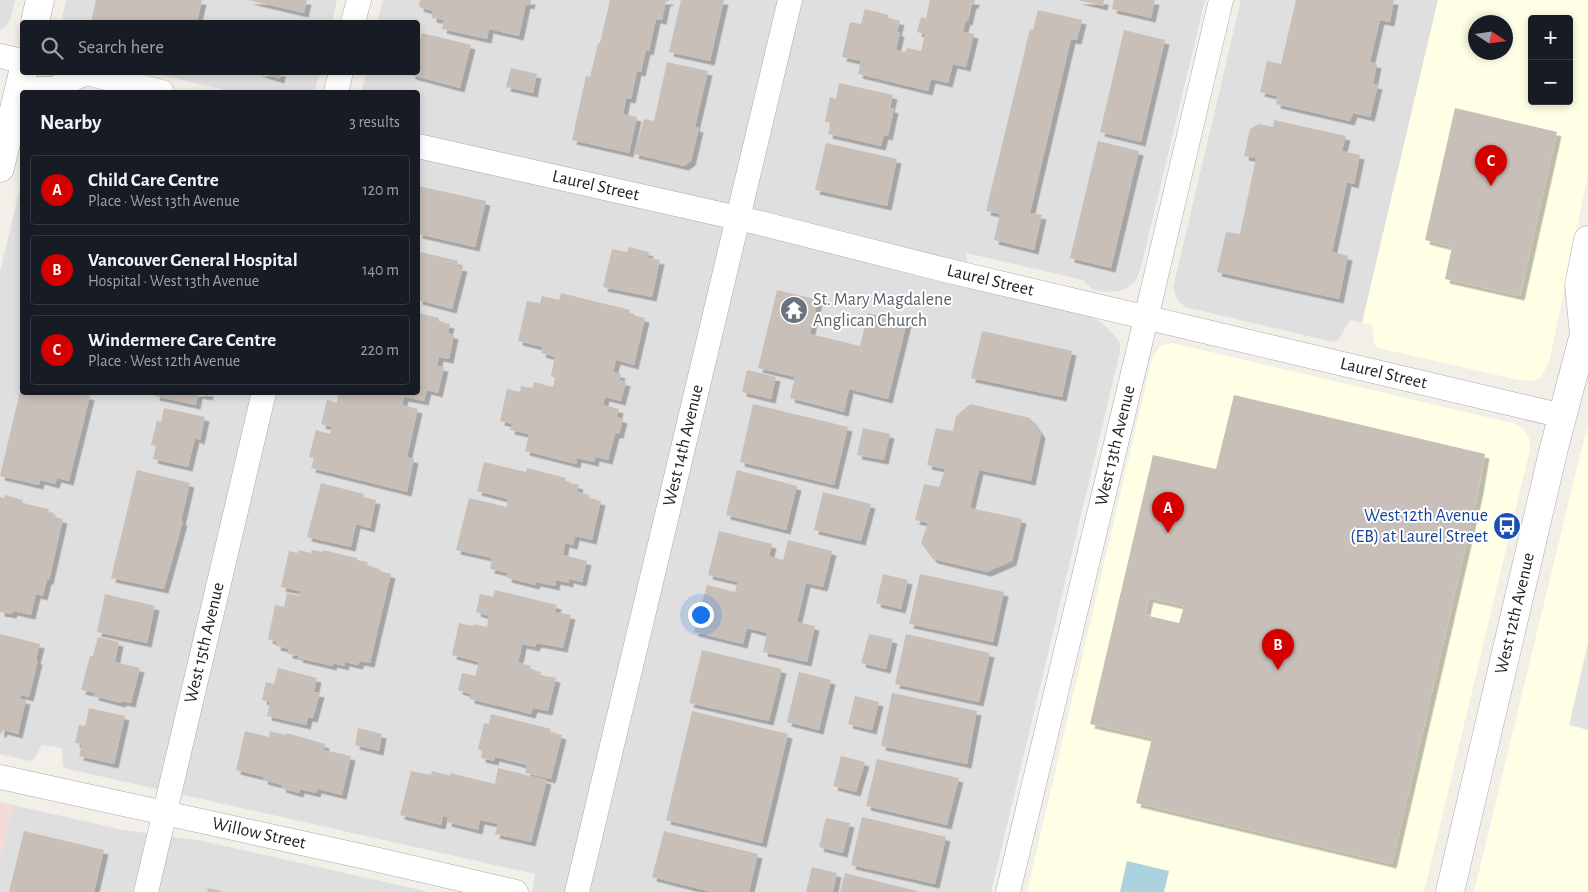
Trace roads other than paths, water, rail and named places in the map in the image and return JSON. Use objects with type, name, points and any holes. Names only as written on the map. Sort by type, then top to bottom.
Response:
[{"type":"street","points":[[35,20],[40,0]]},
{"type":"street","points":[[354,20],[359,0]]},
{"type":"street","name":"West 14th Avenue","points":[[577,892],[790,0]]},
{"type":"street","name":"West 13th Avenue","points":[[1008,892],[1221,0]]},
{"type":"street","points":[[0,56],[20,61]]},
{"type":"street","points":[[0,168],[21,81],[53,89],[80,75]]},
{"type":"street","points":[[92,75],[154,90]]},
{"type":"street","points":[[336,90],[340,75]]},
{"type":"street","name":"Laurel Street","points":[[420,146],[738,218],[1563,416]]},
{"type":"street","name":"West 12th Avenue","points":[[1450,892],[1563,416],[1586,332],[1579,285],[1588,240]]},
{"type":"street","name":"West 15th Avenue","points":[[146,892],[263,395]]},
{"type":"street","name":"Willow Street","points":[[0,777],[516,892]]},
{"type":"water","points":[[1127,861],[1169,871],[1164,892],[1120,892]]},
{"type":"place","name":"Windermere Care Centre","points":[[1491,186]]},
{"type":"place","name":"St. Mary Magdalene Anglican Church","points":[[794,310]]},
{"type":"place","name":"West 12th Avenue (EB) at Laurel Street","points":[[1507,526]]},
{"type":"place","name":"Child Care Centre","points":[[1168,533]]},
{"type":"place","name":"Vancouver General Hospital","points":[[1278,670]]}]
